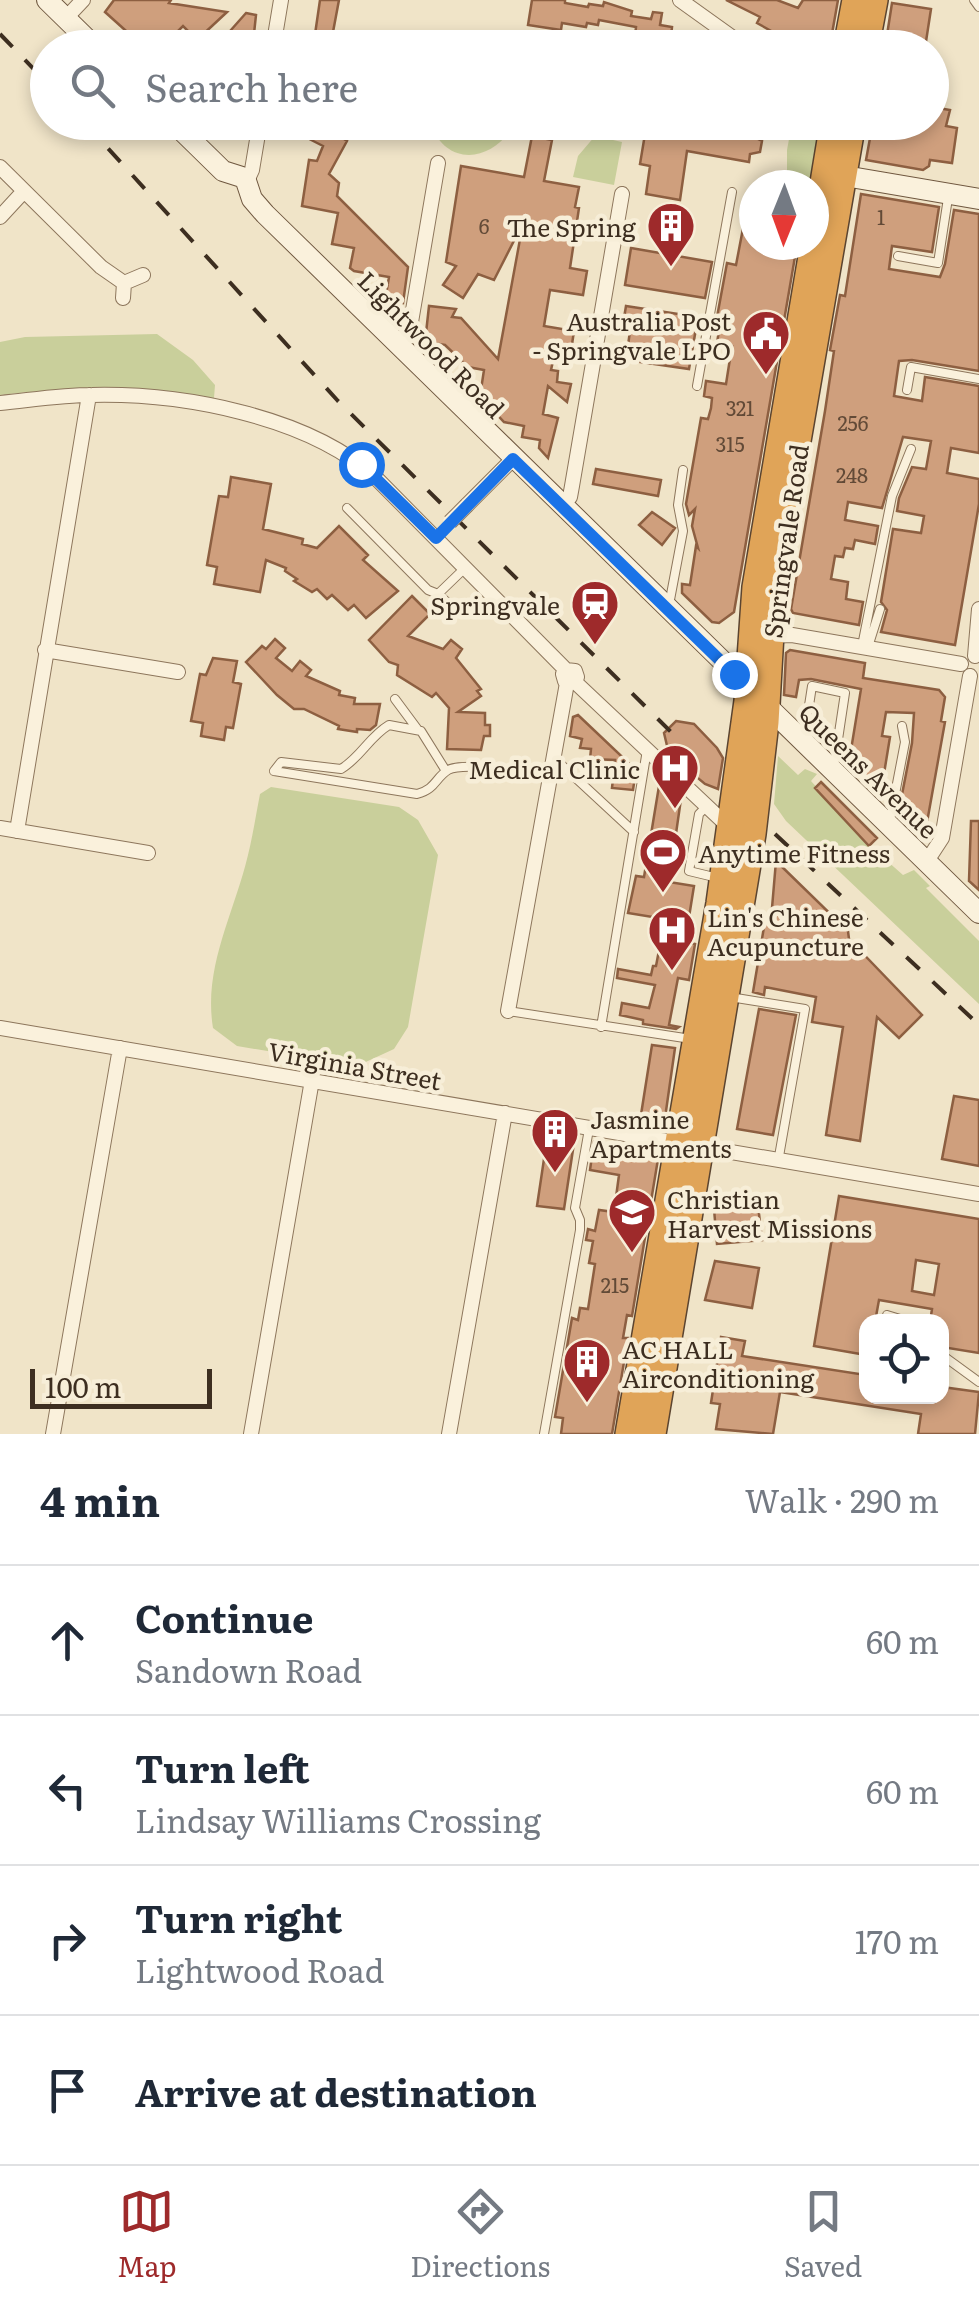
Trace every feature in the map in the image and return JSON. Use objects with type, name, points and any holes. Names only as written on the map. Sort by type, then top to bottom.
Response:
[{"type":"highway","points":[[849,30],[854,0]]},
{"type":"highway","points":[[869,30],[874,0]]},
{"type":"highway","name":"Springvale Road","points":[[653,1434],[689,1145],[695,1040],[730,828],[748,686],[776,570],[834,174],[833,140]]},
{"type":"highway","name":"Springvale Road","points":[[829,190],[846,140]]},
{"type":"highway","name":"Springvale Road","points":[[628,1434],[689,1145],[726,997],[753,834],[767,706],[754,586],[809,260]]},
{"type":"highway","points":[[748,686],[767,706]]},
{"type":"main road","points":[[47,0],[78,30]]},
{"type":"main road","name":"Lightwood Road","points":[[191,140],[220,168],[247,181],[252,199],[264,214],[748,686]]},
{"type":"main road","points":[[834,174],[979,199]]},
{"type":"main road","points":[[710,651],[760,637]]},
{"type":"main road","name":"Queens Avenue","points":[[767,706],[979,913]]},
{"type":"street","points":[[66,18],[83,0]]},
{"type":"street","points":[[276,30],[281,0]]},
{"type":"street","points":[[680,0],[722,30]]},
{"type":"street","points":[[247,181],[257,140]]},
{"type":"street","points":[[398,345],[410,328],[438,163]]},
{"type":"street","points":[[0,167],[124,290],[143,275]]},
{"type":"street","points":[[0,217],[24,191]]},
{"type":"street","points":[[562,505],[571,490],[622,194]]},
{"type":"street","points":[[17,831],[89,394]]},
{"type":"street","points":[[0,403],[89,394],[166,399],[304,434],[359,463],[466,567],[569,678],[730,828]]},
{"type":"street","points":[[436,538],[513,459]]},
{"type":"street","points":[[927,860],[942,838],[973,666],[979,610]]},
{"type":"street","points":[[760,637],[792,635],[973,666]]},
{"type":"street","points":[[46,650],[178,672]]},
{"type":"street","points":[[508,1011],[551,756],[569,678]]},
{"type":"street","points":[[0,828],[148,853]]},
{"type":"street","name":"Virginia Street","points":[[0,1028],[979,1194]]},
{"type":"street","points":[[53,1434],[120,1048]]},
{"type":"street","points":[[251,1434],[312,1080]]},
{"type":"street","points":[[449,1434],[505,1113]]},
{"type":"lane","points":[[974,0],[979,7]]},
{"type":"lane","points":[[697,386],[732,192]]},
{"type":"lane","points":[[898,256],[938,262],[948,194]]},
{"type":"lane","points":[[907,390],[910,367],[979,378]]},
{"type":"lane","points":[[865,647],[892,496],[910,449]]},
{"type":"lane","points":[[668,609],[683,531],[678,505],[683,470]]},
{"type":"lane","points":[[347,508],[428,590],[450,605]]},
{"type":"lane","points":[[438,594],[466,567]]},
{"type":"lane","points":[[865,647],[880,609]]},
{"type":"lane","points":[[804,742],[812,686],[845,693],[834,772]]},
{"type":"lane","points":[[395,699],[438,754],[446,771]]},
{"type":"lane","points":[[418,730],[389,725],[341,769],[281,762],[274,771],[416,794],[436,785],[446,771],[461,768],[548,774]]},
{"type":"lane","points":[[889,824],[905,742],[902,726]]},
{"type":"lane","points":[[601,1027],[647,750]]},
{"type":"lane","points":[[551,756],[634,832]]},
{"type":"lane","points":[[705,808],[698,814],[688,872],[722,879]]},
{"type":"lane","points":[[726,997],[805,1009],[778,1162]]},
{"type":"lane","points":[[508,1011],[695,1040]]},
{"type":"lane","points":[[544,1434],[580,1230],[575,1208],[590,1127]]},
{"type":"lane","points":[[949,1359],[979,1382]]},
{"type":"green space","points":[[440,140],[502,140],[471,155],[448,148]]},
{"type":"green space","points":[[592,140],[622,142],[614,185],[573,177],[578,156]]},
{"type":"green space","points":[[789,140],[819,140],[813,170],[787,170]]},
{"type":"green space","points":[[157,334],[193,360],[215,385],[214,398],[107,389],[0,395],[0,342],[25,337]]},
{"type":"green space","points":[[778,756],[798,775],[805,769],[817,774],[811,781],[869,845],[903,875],[914,870],[930,886],[926,888],[979,941],[979,1004],[786,821],[774,804]]},
{"type":"green space","points":[[271,787],[399,807],[418,820],[438,855],[408,1027],[394,1049],[357,1066],[237,1046],[213,1028],[211,1005],[216,962],[248,855],[260,794]]},
{"type":"building","points":[[114,0],[171,0],[169,3],[227,12],[208,30],[187,30],[183,26],[179,30],[125,30],[105,12]]},
{"type":"building","points":[[320,0],[339,0],[333,30],[316,30]]},
{"type":"building","points":[[532,0],[565,0],[588,7],[603,6],[604,2],[632,11],[631,16],[651,19],[653,12],[662,13],[660,25],[672,27],[636,30],[599,20],[598,25],[587,23],[586,27],[562,23],[561,30],[528,25]]},
{"type":"building","points":[[726,0],[777,0],[798,8],[803,0],[838,0],[833,30],[769,30],[757,23],[760,17]]},
{"type":"building","points":[[892,3],[931,9],[928,30],[888,30]]},
{"type":"building","points":[[246,13],[256,15],[254,30],[231,30]]},
{"type":"building","points":[[949,127],[957,128],[952,163],[930,160],[923,170],[866,160],[870,140],[949,140]]},
{"type":"building","points":[[311,140],[347,141],[329,174],[339,183],[337,196],[408,267],[403,303],[385,300],[389,277],[354,271],[350,268],[354,248],[332,244],[338,213],[302,206],[309,160],[317,161],[323,146]]},
{"type":"building","points":[[531,140],[552,140],[544,181],[579,187],[570,268],[587,271],[583,295],[550,290],[544,326],[574,331],[571,351],[556,348],[551,370],[558,371],[557,382],[571,384],[567,402],[548,386],[543,414],[558,418],[548,458],[539,448],[540,440],[522,437],[524,426],[504,422],[480,396],[484,370],[468,367],[445,345],[425,342],[429,306],[456,309],[452,317],[461,318],[498,359],[523,223],[494,280],[478,274],[463,298],[443,285],[456,266],[446,262],[461,166],[524,177]]},
{"type":"building","points":[[644,140],[762,141],[760,152],[750,154],[749,162],[687,151],[680,200],[646,194],[650,166],[640,164]]},
{"type":"building","points":[[861,194],[939,207],[932,252],[892,246],[889,269],[940,277],[954,210],[979,214],[979,371],[899,361],[894,396],[922,401],[925,377],[979,386],[979,453],[951,448],[947,473],[979,479],[979,504],[955,645],[881,632],[887,610],[881,602],[893,529],[921,533],[924,516],[897,511],[899,498],[912,467],[926,469],[931,441],[903,437],[882,508],[848,502],[845,520],[878,526],[875,544],[855,540],[853,549],[845,548],[843,557],[835,556],[831,579],[848,582],[846,599],[863,602],[859,625],[793,613],[791,609],[825,411],[834,351],[830,350],[840,295],[845,296]]},
{"type":"building","name":"The Spring","points":[[631,248],[712,262],[705,298],[625,285]]},
{"type":"building","points":[[739,249],[739,260],[794,260],[734,612],[719,623],[712,622],[682,593],[682,584],[690,585],[698,548],[692,526],[695,509],[689,515],[686,504],[701,418],[708,419],[711,408],[712,398],[704,396],[706,381],[726,384],[732,346],[717,343],[721,318],[717,317],[727,263],[736,265]]},
{"type":"building","points":[[626,306],[698,317],[689,369],[626,360],[630,331],[622,330]]},
{"type":"building","points":[[596,469],[661,480],[658,496],[593,484]]},
{"type":"building","points":[[231,477],[271,484],[263,529],[303,539],[302,544],[317,548],[339,526],[368,555],[363,560],[398,591],[366,618],[354,605],[348,610],[332,595],[327,599],[317,589],[312,592],[294,581],[297,579],[286,568],[266,560],[260,592],[214,584],[217,567],[207,565],[219,496],[228,497]]},
{"type":"building","points":[[652,512],[675,528],[662,545],[639,525]]},
{"type":"building","points":[[412,596],[430,614],[408,636],[443,649],[451,640],[462,649],[456,658],[481,689],[477,691],[481,696],[458,712],[485,713],[490,736],[484,736],[481,750],[447,749],[449,708],[436,693],[432,697],[397,675],[398,665],[389,662],[369,640]]},
{"type":"building","points":[[275,639],[285,648],[276,658],[292,671],[300,661],[311,670],[306,676],[340,691],[339,695],[355,698],[354,704],[380,704],[376,725],[357,732],[338,729],[339,726],[304,709],[294,709],[277,695],[246,662]]},
{"type":"building","points":[[790,650],[865,663],[863,678],[939,690],[945,697],[941,721],[945,722],[926,828],[917,830],[899,810],[914,713],[886,712],[882,736],[890,737],[881,792],[849,762],[861,689],[811,679],[799,680],[796,697],[784,695],[786,653]]},
{"type":"building","points":[[213,658],[237,661],[233,682],[241,684],[233,728],[226,727],[224,740],[201,736],[203,723],[191,721],[200,674],[206,675]]},
{"type":"building","points":[[578,715],[636,770],[633,790],[612,788],[615,760],[590,759],[591,749],[580,748],[582,739],[570,736],[573,717]]},
{"type":"building","points":[[676,721],[694,724],[717,748],[723,758],[718,789],[705,784],[669,754],[664,733]]},
{"type":"building","points":[[821,782],[877,838],[869,846],[815,788]]},
{"type":"building","points":[[659,786],[671,788],[681,799],[669,882],[694,886],[685,942],[695,944],[689,980],[678,978],[669,1025],[679,1027],[676,1029],[643,1024],[643,1020],[620,1015],[622,1003],[649,1008],[655,985],[617,978],[618,969],[651,975],[656,966],[665,919],[628,913],[636,876],[644,877]]},
{"type":"building","points":[[971,821],[979,821],[979,890],[969,881]]},
{"type":"building","points":[[776,861],[848,931],[849,939],[922,1015],[899,1038],[877,1017],[860,1141],[826,1135],[843,1027],[812,1022],[816,997],[765,987],[764,995],[753,992],[765,921],[777,913],[772,908]]},
{"type":"building","points":[[759,1009],[796,1015],[773,1135],[737,1129]]},
{"type":"building","points":[[652,1045],[675,1048],[664,1125],[640,1121]]},
{"type":"building","points":[[954,1096],[979,1100],[979,1166],[942,1159]]},
{"type":"building","name":"Jasmine Apartments","points":[[547,1139],[574,1143],[564,1209],[537,1206]]},
{"type":"building","points":[[594,1142],[659,1153],[632,1316],[627,1315],[623,1338],[628,1338],[612,1434],[561,1434],[563,1418],[555,1417],[572,1318],[578,1320],[580,1308],[588,1309],[595,1264],[589,1263],[593,1241],[586,1240],[588,1229],[595,1231],[599,1210],[614,1212],[619,1175],[590,1170]]},
{"type":"building","points":[[839,1196],[979,1219],[979,1353],[949,1348],[949,1314],[931,1314],[932,1309],[879,1300],[876,1314],[859,1314],[859,1354],[814,1346]],"holes":[[[916,1260],[939,1264],[934,1295],[912,1291]]]},
{"type":"building","points":[[758,1205],[762,1240],[717,1244],[714,1209]]},
{"type":"building","points":[[715,1261],[759,1268],[752,1308],[705,1300]]},
{"type":"building","points":[[721,1337],[745,1341],[742,1356],[859,1374],[859,1404],[949,1404],[949,1388],[979,1392],[975,1434],[918,1434],[921,1414],[780,1392],[773,1434],[716,1429],[720,1404],[711,1403]]},
{"type":"railway","points":[[0,34],[30,65]]},
{"type":"railway","points":[[100,140],[338,401],[672,733]]},
{"type":"railway","points":[[775,834],[979,1025]]},
{"type":"place","name":"The Spring","points":[[671,268]]},
{"type":"place","name":"Australia Post - Springvale LPO","points":[[766,376]]},
{"type":"place","name":"Springvale","points":[[595,646]]},
{"type":"place","name":"Medical Clinic","points":[[675,810]]},
{"type":"place","name":"Anytime Fitness","points":[[663,894]]},
{"type":"place","name":"Lin's Chinese Acupuncture","points":[[672,972]]},
{"type":"place","name":"Jasmine Apartments","points":[[555,1174]]},
{"type":"place","name":"Christian Harvest Missions","points":[[632,1254]]},
{"type":"place","name":"AC HALL Airconditioning","points":[[587,1404]]},
{"type":"route","points":[[361,464],[436,538],[513,459],[734,674]]}]
